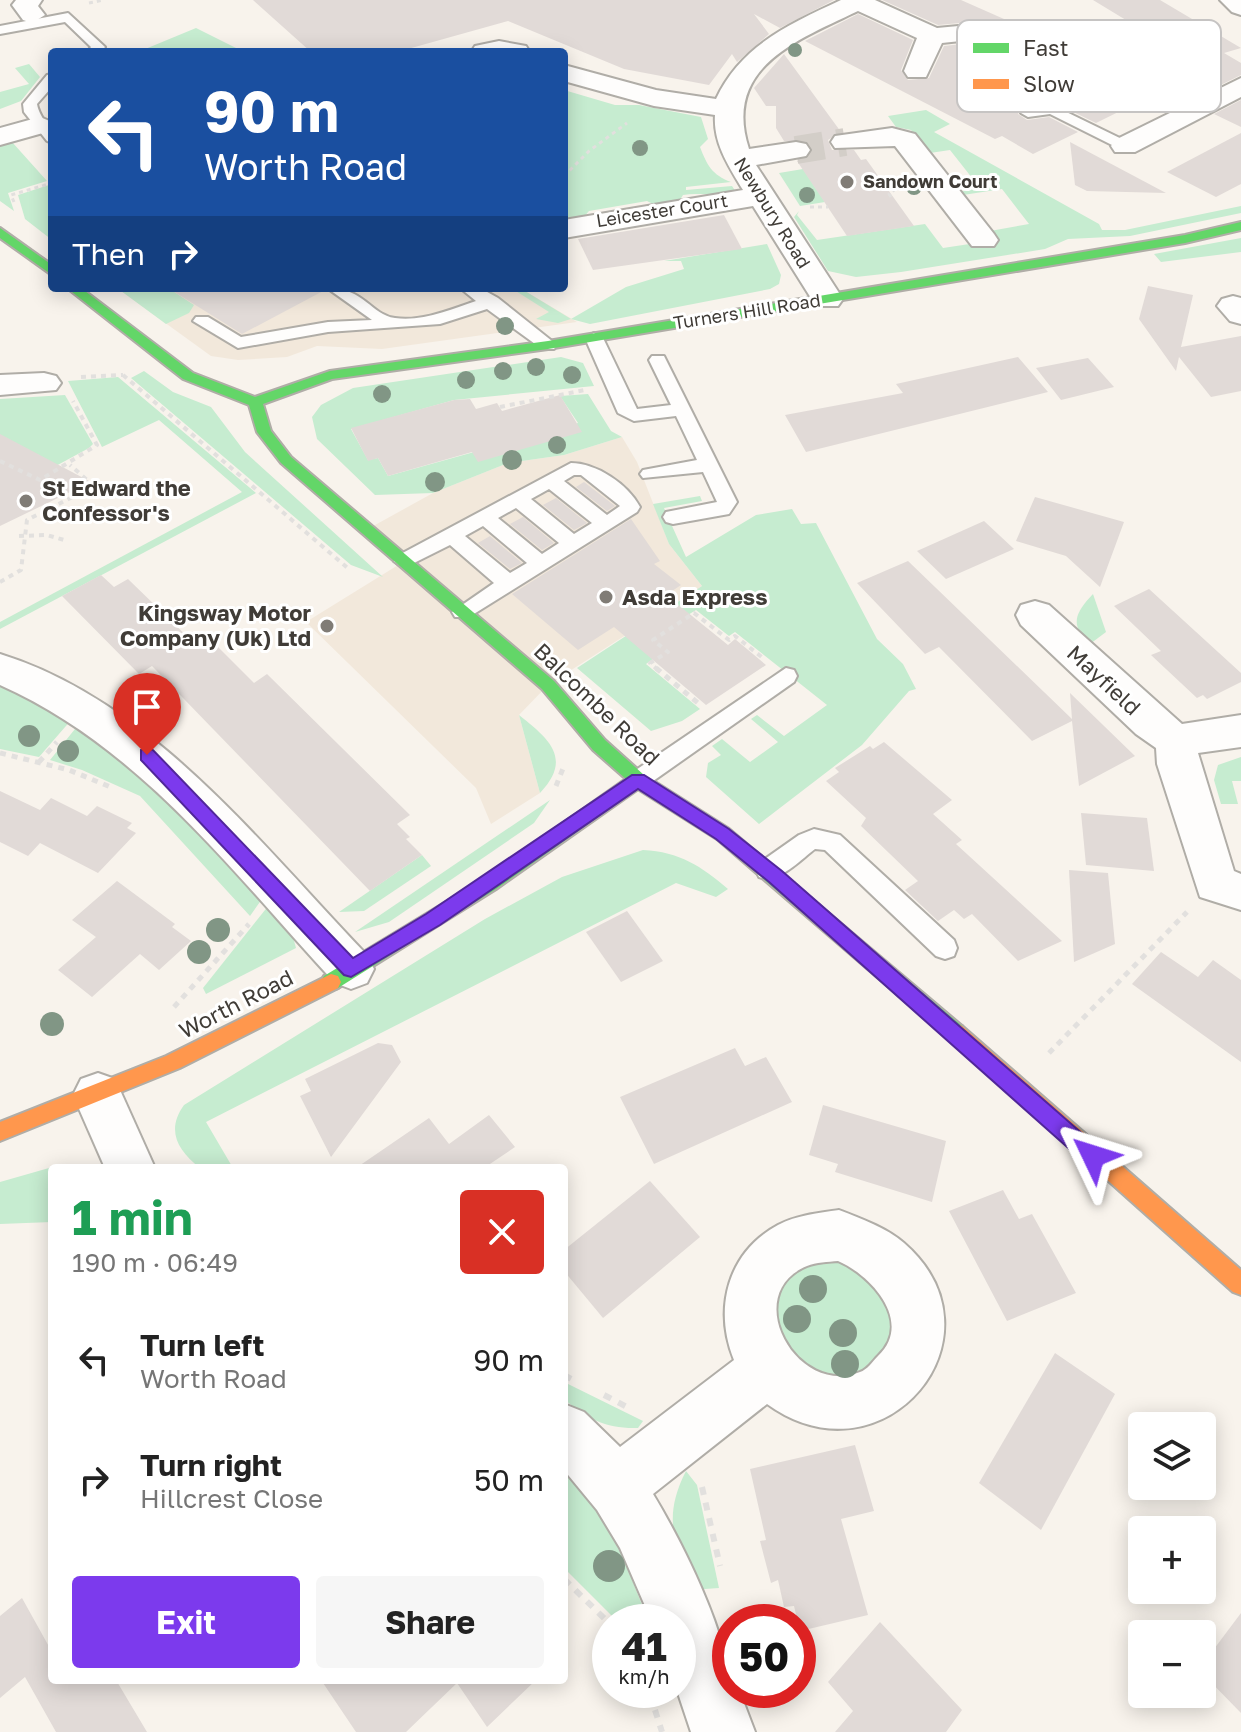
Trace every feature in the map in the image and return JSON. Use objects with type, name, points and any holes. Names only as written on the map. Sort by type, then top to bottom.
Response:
[{"type":"street","points":[[1232,0],[1241,7]]},
{"type":"street","points":[[568,74],[654,98],[724,108],[739,78],[763,52],[855,1],[934,36],[957,33]]},
{"type":"street","points":[[917,71],[925,44],[934,36]]},
{"type":"street","points":[[1221,97],[1241,86]]},
{"type":"street","name":"Newbury Road","points":[[724,108],[729,142],[738,159],[827,299]]},
{"type":"street","points":[[1125,146],[1192,112]]},
{"type":"street","points":[[0,137],[46,131]]},
{"type":"street","points":[[1152,133],[1180,147]]},
{"type":"street","points":[[845,142],[892,136],[905,140],[983,240]]},
{"type":"street","points":[[738,159],[796,150]]},
{"type":"street","name":"Leicester Court","points":[[568,228],[760,196]]},
{"type":"street","name":"Turners Hill Road","points":[[255,402],[330,375],[594,338],[1185,239],[1241,226]]},
{"type":"street","points":[[0,232],[48,268]]},
{"type":"street","points":[[78,292],[188,376],[255,402]]},
{"type":"street","points":[[0,385],[52,381]]},
{"type":"street","name":"Balcombe Road","points":[[255,402],[264,432],[286,460],[548,685],[599,745],[638,780],[723,834],[768,870],[1241,1284]]},
{"type":"street","name":"Mayfield","points":[[1035,615],[1150,723],[1176,741]]},
{"type":"street","points":[[0,669],[99,717],[131,741],[351,969]]},
{"type":"street","points":[[1228,888],[1178,764],[1176,741],[1241,731]]},
{"type":"street","name":"Worth Road","points":[[0,1132],[98,1095],[232,1035],[433,919],[638,780]]},
{"type":"street","points":[[98,1095],[128,1164]]},
{"type":"street","points":[[616,1486],[768,1368]]},
{"type":"street","points":[[568,1435],[583,1445],[616,1486],[678,1611],[723,1732]]},
{"type":"lane","points":[[0,30],[68,17],[97,48]]},
{"type":"lane","points":[[46,131],[30,104],[48,83]]},
{"type":"lane","points":[[1028,113],[1034,112]]},
{"type":"lane","points":[[1058,112],[1125,146]]},
{"type":"lane","points":[[342,292],[390,324]]},
{"type":"lane","points":[[476,292],[548,345]]},
{"type":"lane","points":[[202,321],[238,343],[328,327],[421,323],[492,302]]},
{"type":"lane","points":[[594,338],[625,409],[634,415],[682,409]]},
{"type":"lane","points":[[658,360],[726,506],[673,517]]},
{"type":"lane","points":[[650,474],[709,465]]},
{"type":"lane","points":[[404,561],[571,469],[585,469],[627,501],[630,507],[626,512],[462,612]]},
{"type":"lane","points":[[550,480],[606,524]]},
{"type":"lane","points":[[517,498],[573,544]]},
{"type":"lane","points":[[484,517],[541,564]]},
{"type":"lane","points":[[451,535],[509,584]]},
{"type":"lane","points":[[638,780],[786,676]]},
{"type":"lane","points":[[768,870],[807,842],[814,839],[832,842],[945,948]]},
{"type":"path","points":[[568,172],[589,151],[647,110],[654,98]]},
{"type":"path","points":[[52,381],[123,375],[162,357]]},
{"type":"path","points":[[0,461],[40,480],[70,465],[70,461],[97,445],[52,381]]},
{"type":"path","points":[[500,407],[559,392],[614,386]]},
{"type":"path","points":[[0,582],[21,570],[27,520],[94,486],[70,465]]},
{"type":"path","points":[[19,536],[47,535],[64,540]]},
{"type":"path","points":[[720,721],[650,663],[668,652],[653,640],[694,613],[729,640],[735,636],[786,676]]},
{"type":"path","points":[[0,753],[69,770],[118,790]]},
{"type":"path","points":[[1014,1088],[1228,888]]},
{"type":"path","points":[[170,1012],[277,890]]},
{"type":"path","points":[[238,913],[249,924]]},
{"type":"path","points":[[568,1583],[592,1606]]},
{"type":"shaded area","points":[[123,292],[527,292],[577,322],[382,349],[317,346],[287,357],[238,360],[211,356]]},
{"type":"shaded area","points":[[622,437],[637,462],[669,544],[702,586],[548,685],[519,715],[540,793],[491,824],[476,788],[306,622],[403,562],[366,530],[433,493],[508,463],[564,455]]},
{"type":"green space","points":[[196,28],[236,48],[148,48]]},
{"type":"green space","points":[[29,64],[40,77],[21,101],[0,109],[0,92],[29,84],[15,68]]},
{"type":"green space","points":[[568,91],[615,105],[639,105],[701,117],[708,139],[700,147],[705,159],[715,173],[731,182],[686,187],[686,190],[732,186],[736,192],[683,195],[678,203],[657,206],[647,201],[589,211],[582,219],[568,221]]},
{"type":"green space","points":[[926,110],[950,124],[934,132],[1099,224],[1102,230],[1125,230],[1241,206],[1241,213],[1130,236],[1068,239],[1045,249],[901,272],[856,277],[828,271],[794,217],[799,211],[797,215],[817,240],[925,224],[943,248],[996,240],[990,231],[1029,224],[1002,189],[963,195],[956,192],[980,188],[950,150],[930,153],[911,130],[896,127],[888,116]]},
{"type":"green space","points":[[12,142],[47,181],[8,193],[14,211],[0,201],[0,143]]},
{"type":"green space","points":[[803,169],[825,202],[800,206],[779,173]]},
{"type":"green space","points":[[48,185],[48,237],[25,219],[18,195]]},
{"type":"green space","points":[[1241,238],[1241,252],[1161,262],[1154,254]]},
{"type":"green space","points":[[767,244],[781,275],[779,284],[770,289],[590,324],[571,319],[626,287],[684,269],[681,261],[664,261]]},
{"type":"green space","points":[[122,292],[174,292],[194,305],[189,313],[166,324]]},
{"type":"green space","points":[[517,292],[527,292],[571,319],[558,323],[536,319],[549,312]]},
{"type":"green space","points":[[561,357],[583,363],[594,386],[454,400],[351,429],[368,460],[378,458],[388,476],[578,423],[560,396],[588,394],[611,431],[622,437],[564,455],[508,463],[433,493],[375,495],[317,439],[312,417],[321,405],[353,388]]},
{"type":"green space","points":[[144,371],[173,392],[211,407],[245,452],[383,577],[351,565],[131,378]]},
{"type":"green space","points":[[118,377],[256,493],[0,629],[0,622],[242,492],[159,420],[102,447],[68,381]]},
{"type":"green space","points":[[65,395],[93,444],[89,448],[54,467],[0,436],[0,399]]},
{"type":"green space","points":[[700,496],[702,501],[664,508],[686,557],[756,515],[792,509],[801,524],[816,523],[877,639],[903,664],[916,689],[909,691],[862,745],[759,824],[706,777],[708,763],[721,755],[712,746],[722,739],[750,762],[778,742],[751,719],[757,715],[784,736],[827,705],[735,632],[729,636],[696,610],[649,639],[663,652],[646,664],[700,709],[682,721],[651,731],[577,668],[702,586],[669,544],[653,504]]},
{"type":"green space","points":[[1093,594],[1106,632],[1090,644],[1079,631],[1077,619]]},
{"type":"green space","points":[[0,683],[72,719],[39,757],[0,749]]},
{"type":"green space","points":[[519,715],[548,741],[556,759],[550,781],[540,793]]},
{"type":"green space","points":[[79,724],[163,793],[262,899],[250,916],[140,796],[82,770],[50,760]]},
{"type":"green space","points":[[1241,757],[1241,781],[1232,781],[1238,804],[1221,804],[1214,780],[1218,765]]},
{"type":"green space","points":[[550,800],[534,823],[389,922],[355,932]]},
{"type":"green space","points":[[643,850],[679,857],[709,873],[728,889],[716,897],[676,883],[206,1122],[231,1164],[196,1164],[185,1154],[175,1131],[184,1105],[485,919],[562,877]]},
{"type":"green space","points":[[422,855],[431,866],[364,911],[339,912]]},
{"type":"green space","points":[[269,905],[291,930],[296,948],[206,994],[203,988]]},
{"type":"green space","points":[[48,1168],[48,1222],[0,1224],[0,1182]]},
{"type":"green space","points":[[813,1257],[852,1260],[893,1303],[894,1343],[870,1373],[828,1382],[788,1360],[771,1298],[780,1279]]},
{"type":"green space","points":[[568,1384],[643,1421],[638,1428],[627,1428],[607,1425],[568,1402]]},
{"type":"green space","points":[[686,1471],[697,1485],[719,1588],[691,1590],[676,1544],[674,1503]]},
{"type":"green space","points":[[568,1473],[598,1506],[642,1604],[600,1604],[568,1572]]},
{"type":"building","points":[[253,0],[834,0],[780,28],[754,14],[769,34],[737,62],[732,54],[709,85],[624,69],[508,21],[411,48],[307,48]]},
{"type":"building","points":[[882,0],[961,0],[1004,19],[957,20],[957,23],[938,25]]},
{"type":"building","points":[[1093,0],[1160,0],[1194,20],[1126,20]]},
{"type":"building","points":[[858,14],[913,40],[901,70],[908,80],[929,78],[944,46],[957,45],[957,112],[1019,112],[1027,120],[1049,117],[1078,132],[1033,154],[1002,136],[995,139],[805,41]]},
{"type":"building","points":[[1221,36],[1241,48],[1224,53],[1241,63],[1241,75],[1221,85]]},
{"type":"building","name":"Sandown Court","points":[[784,54],[841,132],[828,140],[832,150],[854,150],[861,160],[866,159],[914,226],[847,236],[797,161],[808,158],[812,148],[807,141],[784,141],[776,128],[776,106],[766,106],[754,88]]},
{"type":"building","points":[[1241,100],[1241,127],[1214,114]]},
{"type":"building","points":[[1073,112],[1118,112],[1096,123]]},
{"type":"building","points":[[1241,133],[1241,184],[1216,197],[1167,172]]},
{"type":"building","points":[[1070,142],[1166,193],[1087,191],[1075,185]]},
{"type":"building","points":[[724,215],[742,249],[593,270],[578,239]]},
{"type":"building","points":[[1148,286],[1193,295],[1181,347],[1241,336],[1241,391],[1211,397],[1179,357],[1176,371],[1139,319]]},
{"type":"building","points":[[174,292],[321,292],[242,334]]},
{"type":"building","points":[[1018,357],[1048,392],[806,452],[785,415],[903,393],[896,384]]},
{"type":"building","points":[[1088,358],[1114,387],[1061,400],[1036,368]]},
{"type":"building","points":[[560,395],[582,432],[478,462],[472,452],[388,476],[378,458],[368,461],[351,428],[454,400],[470,399],[476,409],[497,403],[502,411]]},
{"type":"building","points":[[0,434],[91,482],[0,526]]},
{"type":"building","points":[[584,482],[615,506],[607,511],[576,487]]},
{"type":"building","points":[[1035,497],[1124,522],[1100,587],[1066,556],[1016,541]]},
{"type":"building","points":[[556,498],[587,523],[574,530],[543,505]]},
{"type":"building","points":[[523,517],[554,543],[542,550],[510,524]]},
{"type":"building","points":[[631,519],[660,561],[654,564],[681,585],[666,595],[728,645],[735,639],[766,665],[706,705],[614,627],[578,650],[512,594]]},
{"type":"building","points":[[984,521],[1014,549],[946,579],[917,551]]},
{"type":"building","points":[[490,536],[522,563],[510,569],[478,543]]},
{"type":"building","points":[[908,561],[1072,719],[1070,693],[1135,756],[1079,786],[1072,721],[1032,741],[939,647],[925,654],[857,583]]},
{"type":"building","points":[[101,575],[114,587],[128,579],[196,645],[209,638],[254,683],[267,674],[410,815],[397,824],[410,837],[406,839],[422,855],[370,891],[152,666],[139,674],[62,596]]},
{"type":"building","points":[[1149,589],[1241,673],[1241,682],[1207,699],[1203,695],[1197,698],[1151,655],[1161,651],[1114,606]]},
{"type":"building","points":[[884,742],[952,800],[933,814],[962,840],[956,844],[1062,941],[1018,961],[972,914],[964,919],[954,910],[938,921],[905,890],[918,881],[861,826],[866,818],[826,781],[839,772],[835,768],[870,746],[873,749]]},
{"type":"building","points":[[0,791],[40,810],[51,798],[87,816],[97,806],[132,823],[127,828],[136,833],[98,873],[40,843],[28,856],[0,842]]},
{"type":"building","points":[[1081,813],[1147,818],[1154,871],[1086,865]]},
{"type":"building","points":[[1069,870],[1108,873],[1115,944],[1074,962]]},
{"type":"building","points":[[117,881],[175,924],[172,927],[191,941],[159,970],[140,954],[92,997],[58,970],[96,937],[72,920]]},
{"type":"building","points":[[627,911],[663,961],[621,982],[586,932]]},
{"type":"building","points":[[1161,952],[1198,977],[1213,960],[1241,980],[1241,1062],[1132,984]]},
{"type":"building","points":[[378,1043],[392,1045],[401,1062],[331,1157],[300,1096],[311,1091],[305,1079]]},
{"type":"building","points":[[735,1048],[745,1066],[766,1057],[792,1102],[654,1164],[620,1097]]},
{"type":"building","points":[[823,1105],[946,1141],[932,1202],[835,1172],[838,1164],[809,1155]]},
{"type":"building","points":[[489,1115],[515,1147],[490,1164],[362,1164],[429,1118],[449,1144]]},
{"type":"building","points":[[650,1181],[700,1237],[603,1318],[568,1276],[568,1247]]},
{"type":"building","points":[[1003,1190],[1019,1219],[1032,1214],[1076,1293],[1007,1321],[949,1211]]},
{"type":"building","points":[[1055,1353],[1115,1394],[1041,1530],[979,1483]]},
{"type":"building","points":[[855,1445],[874,1511],[841,1519],[868,1615],[816,1627],[816,1604],[783,1604],[778,1580],[771,1583],[760,1541],[766,1540],[750,1469]]},
{"type":"building","points":[[22,1598],[48,1645],[48,1684],[118,1684],[147,1732],[56,1732],[25,1677],[0,1698],[0,1616]]},
{"type":"building","points":[[1241,1613],[1241,1713],[1216,1687],[1216,1646]]},
{"type":"building","points":[[880,1622],[962,1710],[946,1732],[835,1732],[853,1711],[828,1682]]},
{"type":"building","points":[[324,1684],[456,1684],[406,1732],[356,1732]]},
{"type":"building","points":[[458,1684],[532,1684],[487,1727]]},
{"type":"tunnel","points":[[796,150],[845,142]]},
{"type":"traffic: fast","points":[[255,402],[330,375],[548,345],[1185,239],[1241,226]]},
{"type":"traffic: fast","points":[[0,232],[48,268]]},
{"type":"traffic: fast","points":[[78,292],[188,376],[255,402]]},
{"type":"traffic: fast","points":[[255,402],[264,432],[286,460],[548,685],[599,745],[638,780],[723,834],[955,1032]]},
{"type":"traffic: fast","points":[[331,982],[490,884],[638,780]]},
{"type":"traffic: slow","points":[[0,1132],[173,1062],[331,982]]},
{"type":"traffic: slow","points":[[955,1032],[1241,1284]]},
{"type":"place","name":"Sandown Court","points":[[847,182]]},
{"type":"place","name":"St Edward the Confessor's","points":[[26,501]]},
{"type":"place","name":"Asda Express","points":[[606,597]]},
{"type":"place","name":"Kingsway Motor Company (Uk) Ltd","points":[[327,626]]},
{"type":"route","points":[[147,755],[351,969],[433,919],[638,780],[723,834],[816,910],[1093,1156]]}]
